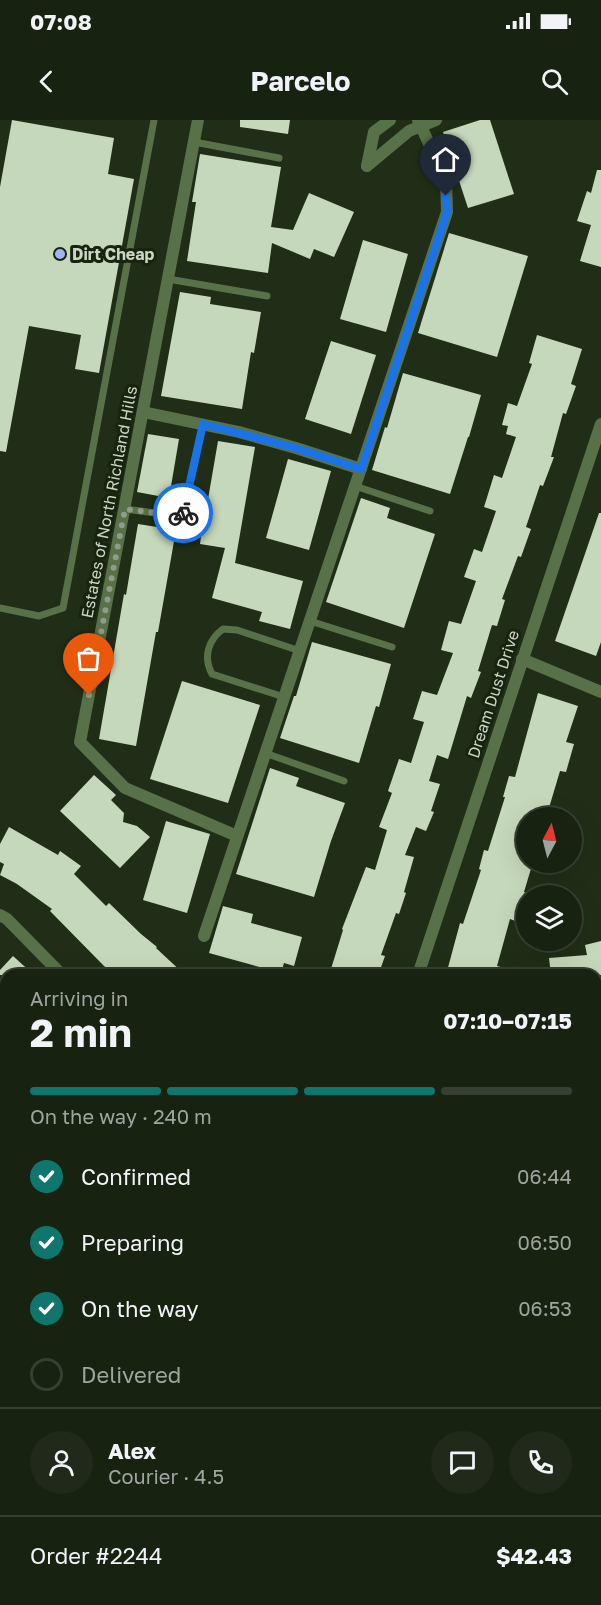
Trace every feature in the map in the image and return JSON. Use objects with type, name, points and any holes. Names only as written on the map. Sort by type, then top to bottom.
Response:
[{"type":"street","name":"Estates of North Richland Hills","points":[[198,120],[80,742],[124,788],[237,836]]},
{"type":"street","points":[[390,120],[374,132],[367,166],[419,123],[436,120]]},
{"type":"street","points":[[204,936],[447,212],[446,180],[419,123]]},
{"type":"street","points":[[143,412],[203,424],[296,448],[361,469]]},
{"type":"street","name":"Dream Dust Drive","points":[[420,969],[601,424]]},
{"type":"street","points":[[522,659],[601,692]]},
{"type":"street","points":[[0,915],[7,919],[56,969]]},
{"type":"lane","points":[[0,608],[39,616],[63,608],[154,120]]},
{"type":"lane","points":[[194,142],[279,158]]},
{"type":"lane","points":[[168,279],[267,296]]},
{"type":"lane","points":[[125,509],[178,516],[184,512],[203,424]]},
{"type":"lane","points":[[355,486],[430,511]]},
{"type":"lane","points":[[310,621],[392,647]]},
{"type":"lane","points":[[284,697],[212,674],[208,666],[207,652],[212,637],[223,629],[237,630],[300,651]]},
{"type":"lane","points":[[265,753],[344,781]]},
{"type":"building","name":"Dirt Cheap","points":[[12,120],[114,138],[108,174],[134,179],[99,373],[75,369],[81,335],[29,326],[6,452],[0,451],[0,187]]},
{"type":"building","points":[[240,120],[290,120],[288,134],[240,127]]},
{"type":"building","points":[[480,120],[490,120],[514,194],[468,208],[443,132]]},
{"type":"building","points":[[200,154],[281,167],[271,227],[293,230],[309,193],[354,212],[334,257],[314,249],[310,259],[272,243],[268,273],[187,261],[196,202],[192,202]]},
{"type":"building","points":[[597,170],[601,170],[601,267],[580,261],[591,225],[577,221],[587,191],[591,193]]},
{"type":"building","points":[[449,233],[528,256],[497,357],[418,333]]},
{"type":"building","points":[[363,240],[408,254],[386,332],[340,319]]},
{"type":"building","points":[[180,292],[211,297],[210,304],[261,312],[254,353],[251,352],[242,409],[161,396]]},
{"type":"building","points":[[537,335],[582,349],[571,384],[576,386],[566,414],[563,413],[551,457],[554,457],[543,486],[540,485],[526,527],[531,529],[502,599],[505,600],[497,626],[492,625],[478,671],[481,672],[471,698],[467,696],[448,759],[437,755],[429,781],[440,784],[431,811],[434,812],[426,831],[416,827],[405,855],[414,857],[399,914],[396,913],[381,955],[385,956],[380,969],[331,969],[342,929],[366,867],[375,870],[387,830],[379,827],[392,793],[388,791],[399,759],[411,763],[424,722],[413,719],[422,691],[437,695],[453,653],[441,650],[449,621],[461,624],[476,581],[464,577],[474,549],[482,552],[496,511],[484,507],[494,475],[502,478],[516,437],[506,434],[508,426],[502,425],[508,403],[517,406],[532,364],[529,363]]},
{"type":"building","points":[[331,341],[376,355],[351,434],[305,419]]},
{"type":"building","points":[[403,373],[481,395],[450,494],[372,470]]},
{"type":"building","points":[[148,434],[179,439],[169,498],[137,492]]},
{"type":"building","points":[[218,441],[255,447],[235,563],[303,581],[290,629],[259,621],[262,612],[212,598],[225,548],[200,544],[203,522],[197,521],[199,510],[206,511]]},
{"type":"building","points":[[288,459],[331,471],[309,550],[266,538]]},
{"type":"building","points":[[361,498],[390,508],[387,518],[435,534],[404,628],[326,602]]},
{"type":"building","points":[[599,513],[601,513],[601,642],[596,656],[555,641]]},
{"type":"building","points":[[138,524],[176,530],[136,746],[99,739]]},
{"type":"building","points":[[312,642],[391,664],[379,707],[376,706],[359,763],[280,738],[294,696],[296,696]]},
{"type":"building","points":[[182,681],[260,705],[228,803],[150,779]]},
{"type":"building","points":[[538,693],[578,706],[566,742],[574,744],[566,772],[560,771],[549,807],[516,807],[516,873],[530,873],[526,885],[516,885],[516,921],[510,919],[497,966],[508,969],[448,969],[460,923],[463,924],[481,870],[479,869],[484,850],[488,851],[505,797],[503,797],[509,776],[515,777]]},
{"type":"building","points":[[270,768],[299,778],[296,786],[345,803],[314,897],[236,874]]},
{"type":"building","points":[[94,775],[116,795],[111,800],[124,813],[123,822],[137,826],[150,837],[120,868],[60,811]]},
{"type":"building","points":[[166,821],[210,834],[187,913],[143,900]]},
{"type":"building","points":[[9,827],[58,855],[60,851],[81,866],[74,874],[106,906],[109,903],[179,969],[108,969],[50,911],[52,909],[0,875],[4,864],[0,862],[0,844]]},
{"type":"building","points":[[223,906],[253,914],[251,923],[302,937],[294,966],[284,963],[282,969],[267,969],[209,953]]},
{"type":"building","points":[[601,941],[601,969],[550,969],[549,958],[587,955],[585,945]]},
{"type":"building","points":[[13,956],[27,969],[1,969]]},
{"type":"way so far","points":[[89,695],[125,509],[178,516],[183,513]]},
{"type":"place","name":"Dirt Cheap","points":[[60,254]]},
{"type":"route","points":[[183,513],[203,424],[296,448],[361,469],[447,212],[446,196]]}]
